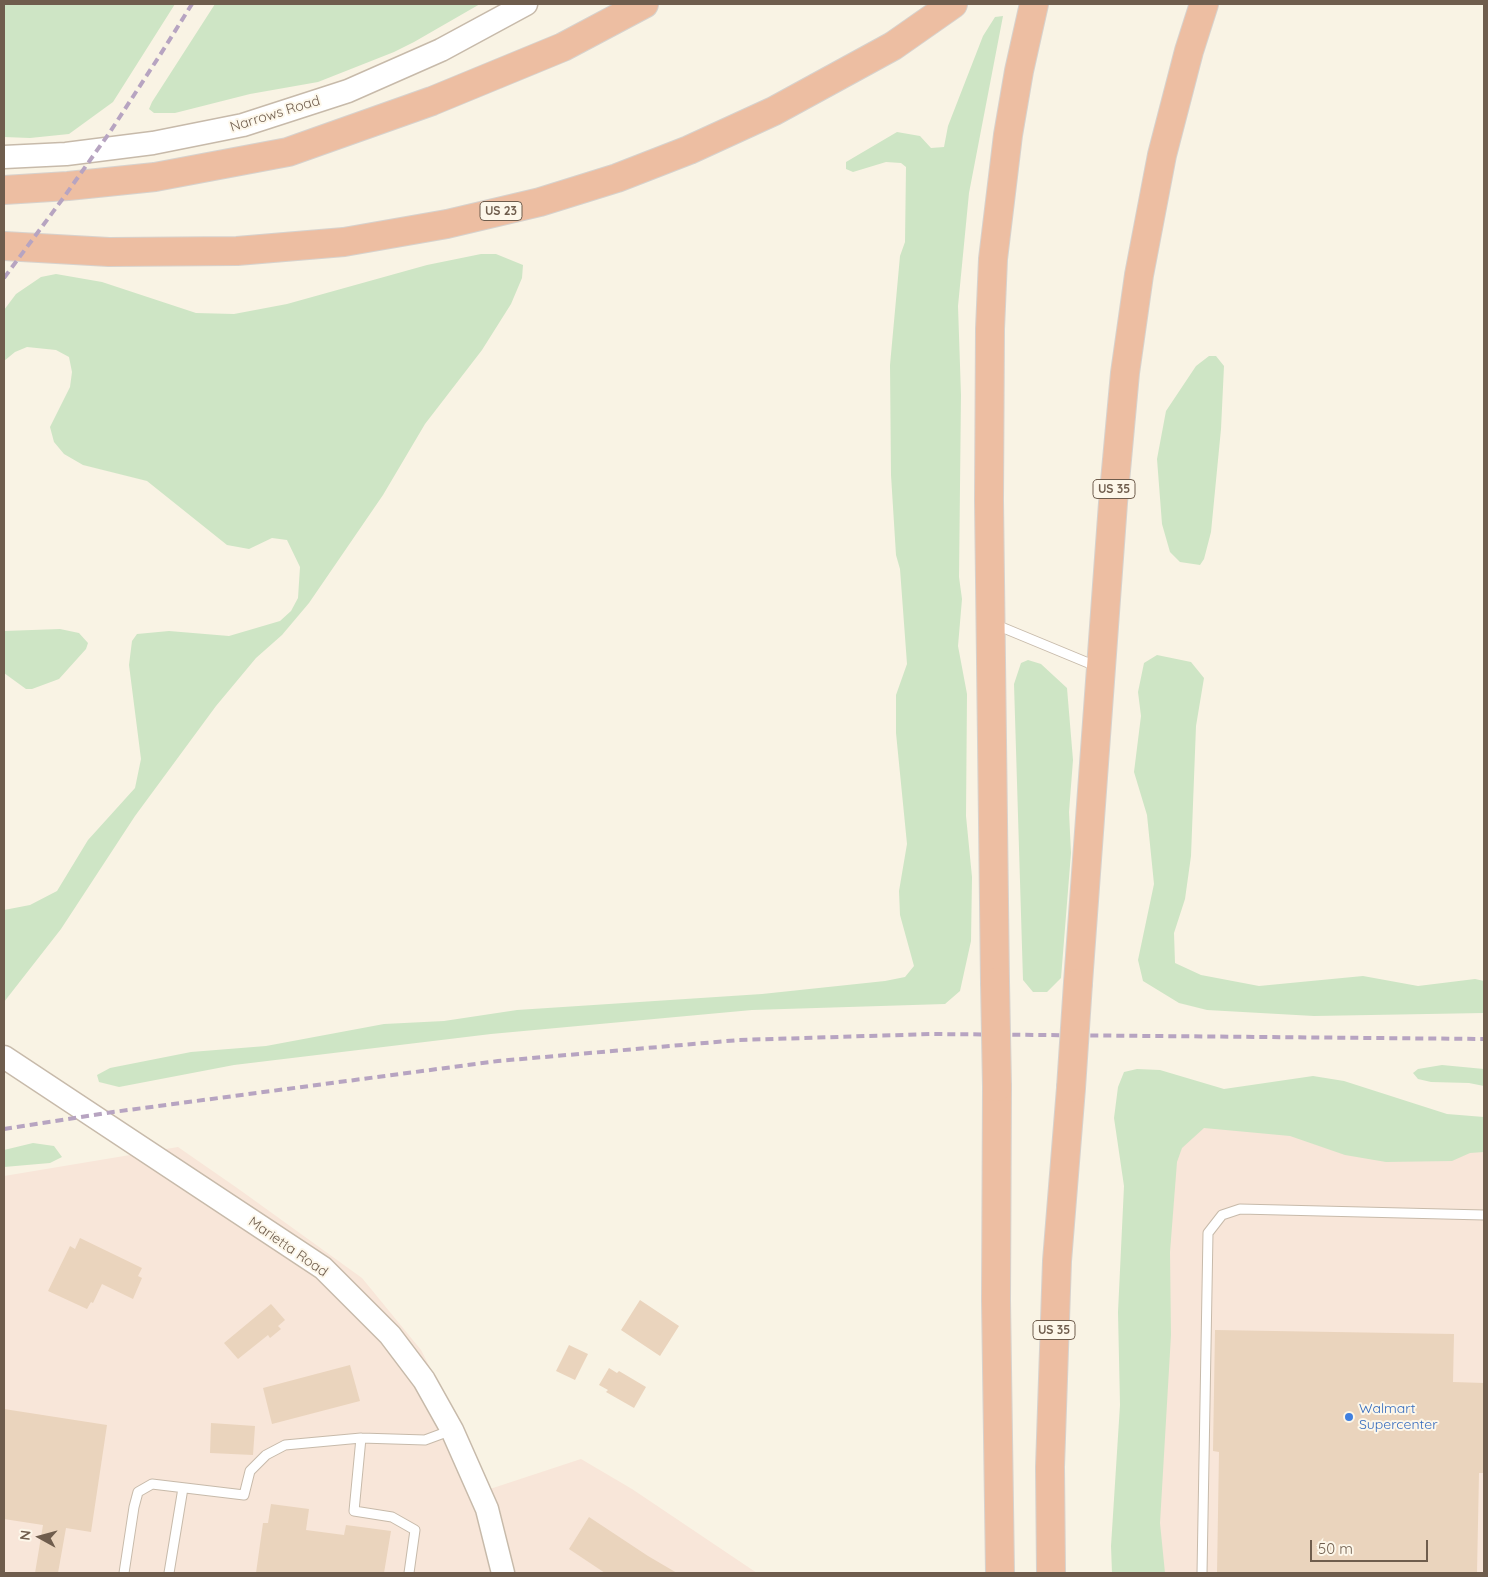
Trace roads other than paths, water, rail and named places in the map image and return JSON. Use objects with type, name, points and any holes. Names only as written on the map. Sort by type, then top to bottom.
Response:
[{"type":"highway","points":[[4,190],[156,177],[288,152],[432,101],[563,47],[644,4]]},
{"type":"highway","name":"US 23","points":[[4,246],[109,252],[237,252],[344,242],[447,224],[540,202],[617,178],[680,154],[774,111],[893,46],[953,4]]},
{"type":"highway","name":"US 35","points":[[1051,1573],[1050,1467],[1057,1261],[1100,668],[1125,373],[1139,275],[1162,155],[1189,51],[1204,4]]},
{"type":"highway","points":[[1000,1573],[996,1300],[997,1087],[988,407],[993,259],[1008,135],[1019,70],[1032,12]]},
{"type":"highway","points":[[992,1573],[998,1523]]},
{"type":"street","name":"Narrows Road","points":[[4,157],[66,154],[153,143],[243,125],[348,91],[441,50],[526,4]]},
{"type":"street","name":"Marietta Road","points":[[4,1057],[323,1268],[390,1335],[424,1380],[452,1430],[487,1509],[503,1573]]},
{"type":"lane","points":[[991,623],[1100,668]]},
{"type":"lane","points":[[1202,1573],[1208,1233],[1222,1215],[1240,1209],[1484,1215]]},
{"type":"lane","points":[[124,1573],[138,1492],[152,1484],[244,1495],[250,1472],[266,1455],[285,1445],[361,1438],[425,1440],[452,1430]]},
{"type":"lane","points":[[361,1438],[354,1511],[392,1517],[415,1530],[409,1573]]},
{"type":"lane","points":[[169,1573],[183,1488]]},
{"type":"railway","points":[[4,278],[110,132],[192,4]]},
{"type":"railway","points":[[4,1129],[113,1112],[498,1061],[739,1040],[933,1034],[1484,1039]]},
{"type":"place","name":"Walmart Supercenter","points":[[1349,1417]]}]
